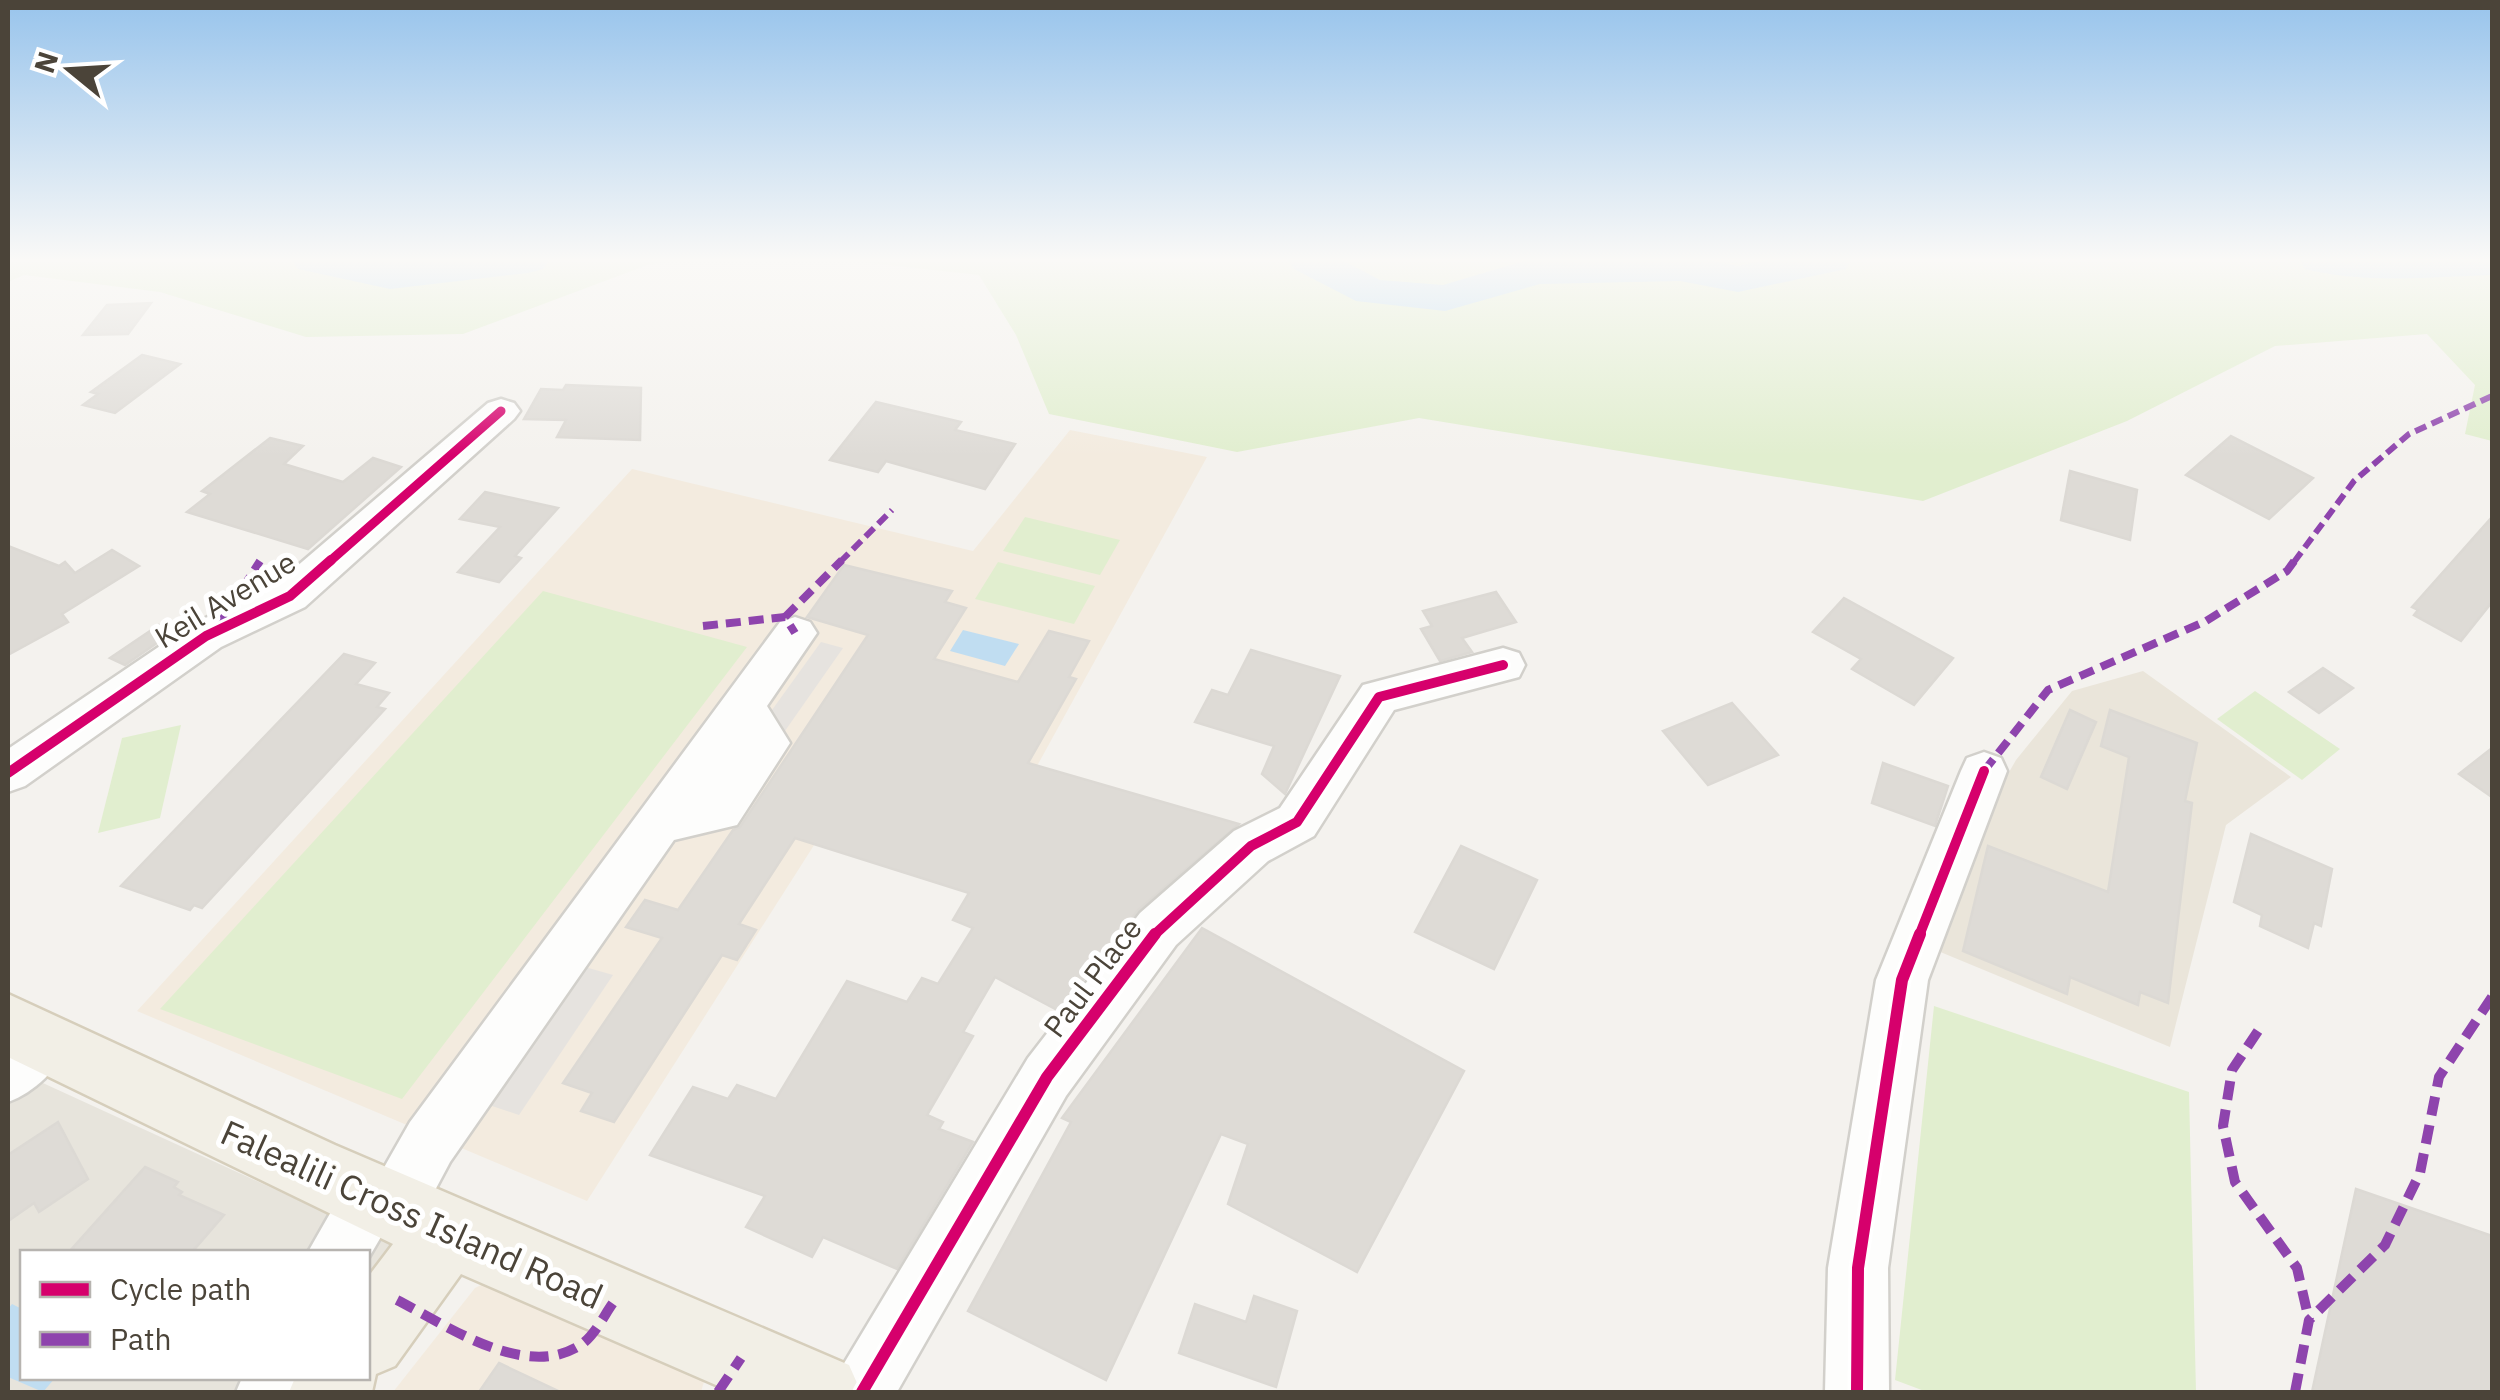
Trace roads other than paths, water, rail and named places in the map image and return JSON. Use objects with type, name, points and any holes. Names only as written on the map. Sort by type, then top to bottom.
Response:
[{"type":"main road","name":"Falealili Cross Island Road","points":[[19,1047],[204,1122],[388,1221],[822,1392]]},
{"type":"main road","points":[[370,1327],[388,1221]]},
{"type":"street","name":"Keil Avenue","points":[[8,772],[206,636],[290,596],[501,411]]},
{"type":"street","points":[[388,1221],[430,1142],[796,634]]},
{"type":"street","name":"Paul Place","points":[[862,1392],[1047,1077],[1158,929],[1251,846],[1298,822],[1379,697],[1504,665]]},
{"type":"street","points":[[1857,1392],[1858,1268],[1902,980],[1984,771]]},
{"type":"water","points":[[963,630],[1019,644],[1005,666],[950,651]]},
{"type":"water","points":[[12,1304],[20,1308],[20,1380],[53,1380],[43,1392],[8,1377],[8,1309]]}]
